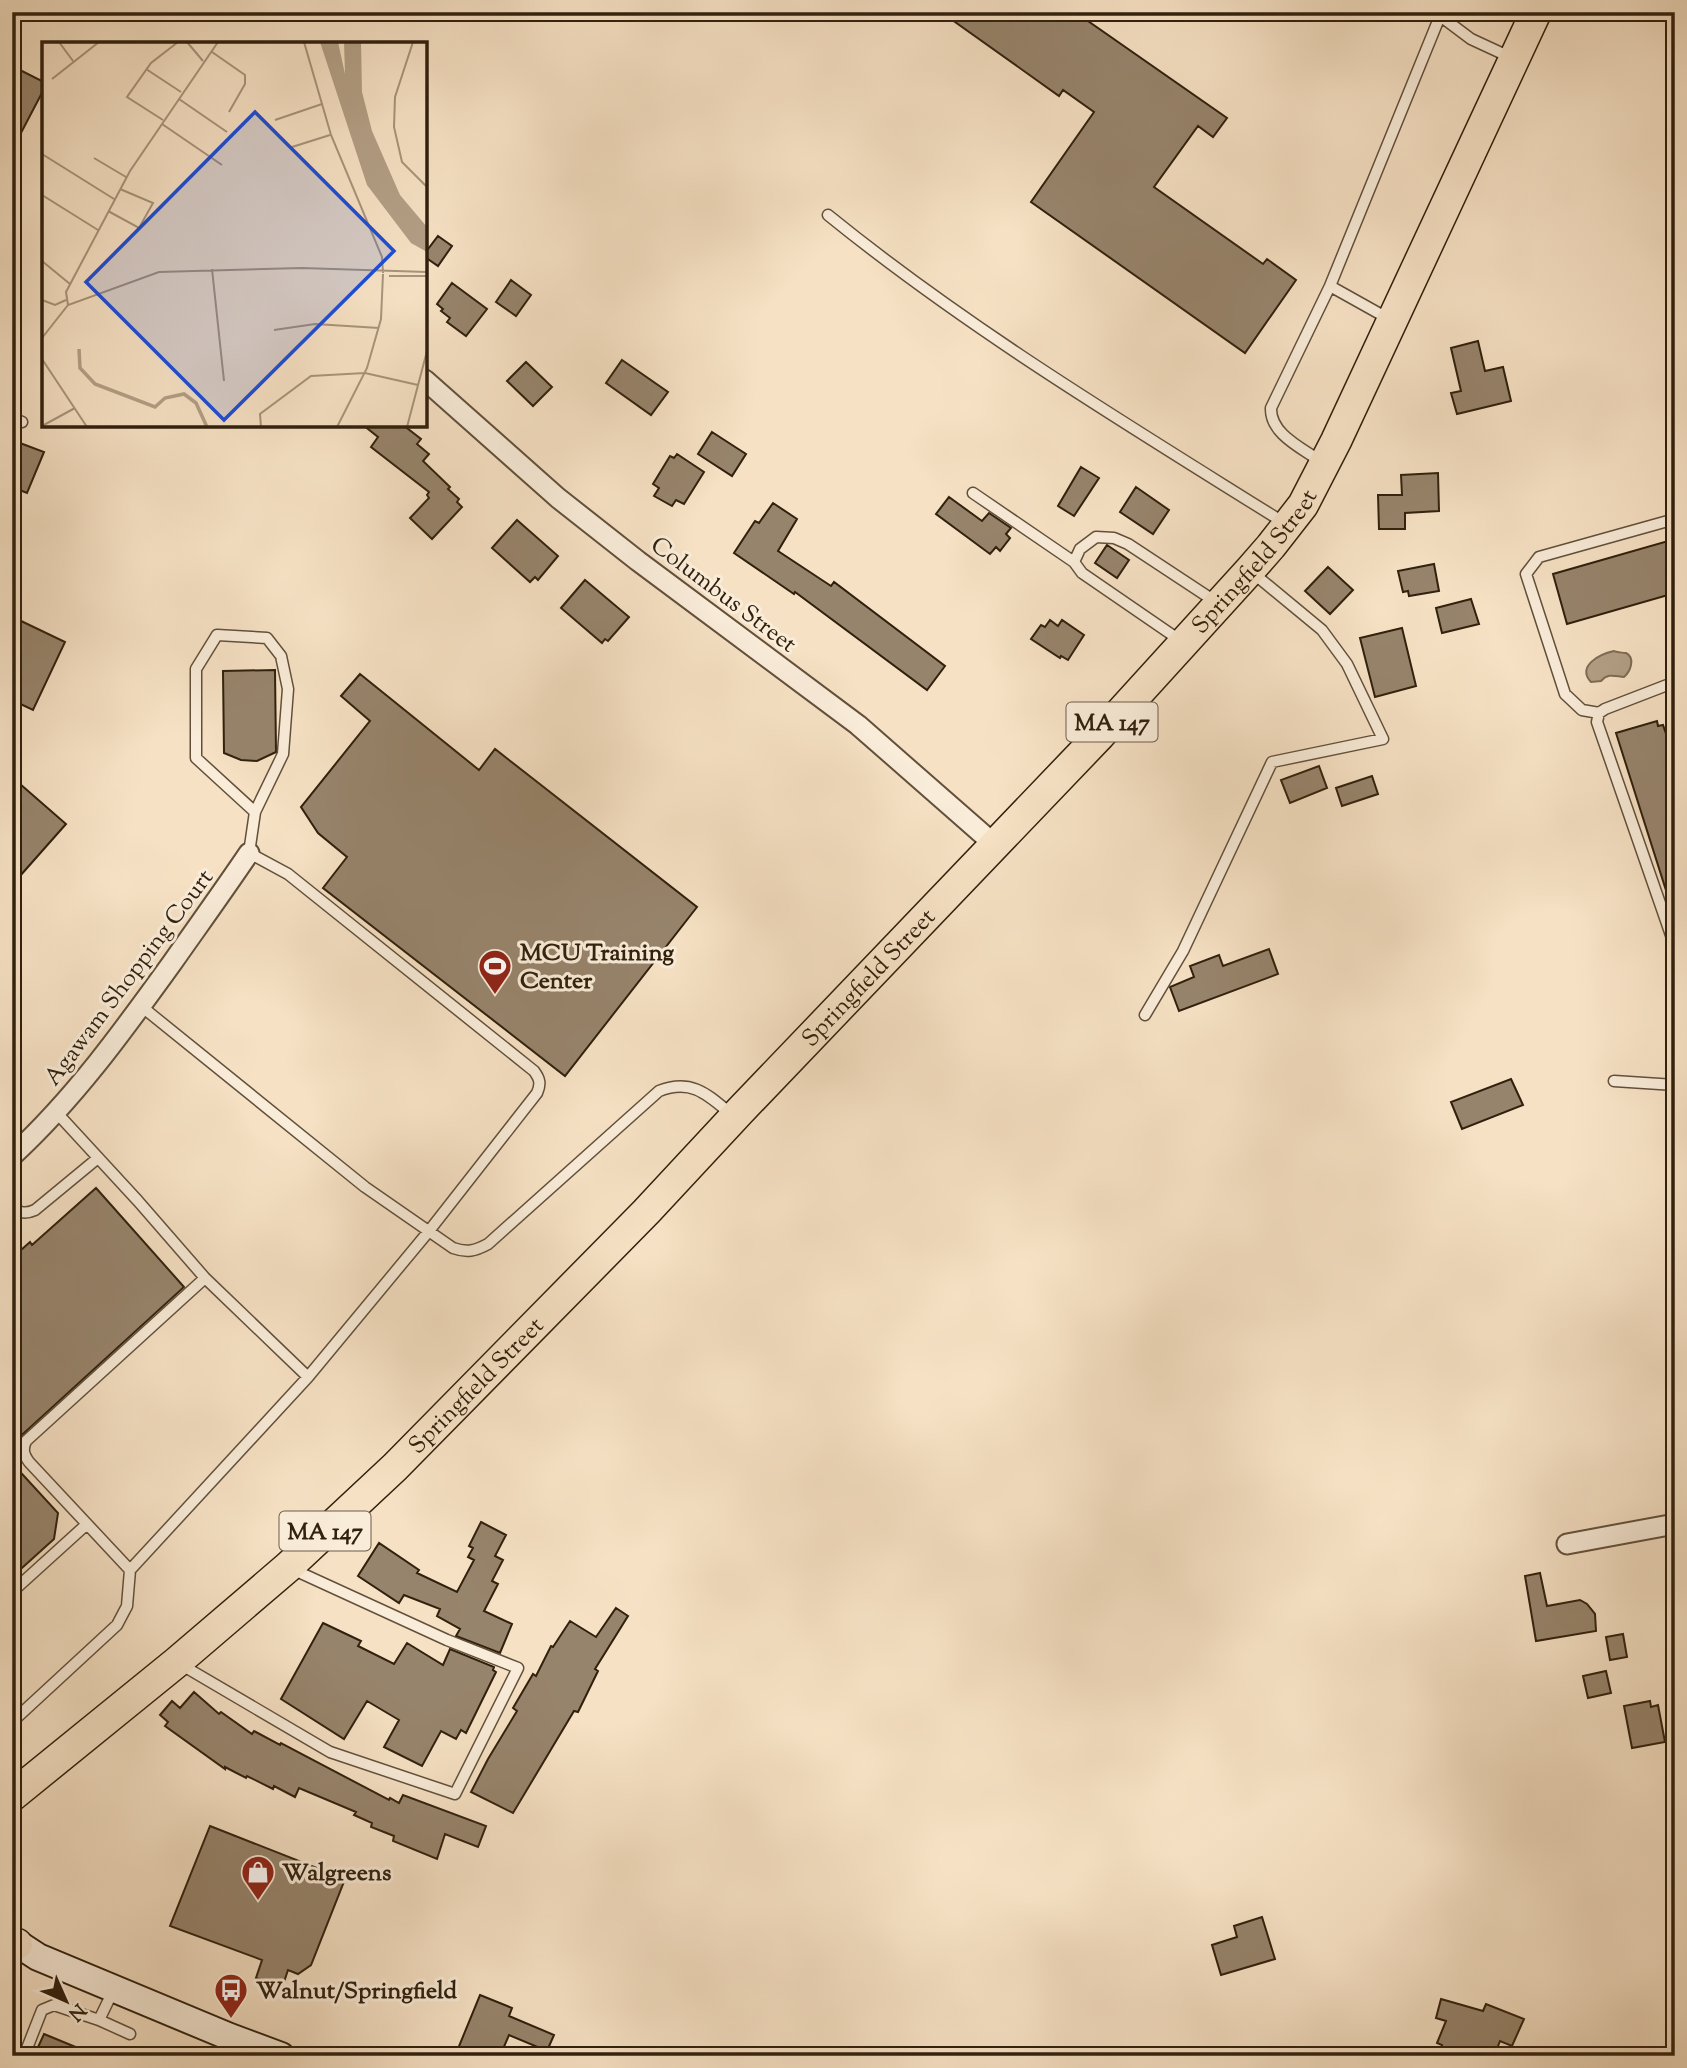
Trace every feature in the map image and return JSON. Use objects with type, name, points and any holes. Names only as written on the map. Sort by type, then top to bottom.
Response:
[{"type":"main road","name":"Springfield Street","points":[[12,1796],[177,1662],[288,1567],[395,1467],[646,1212],[1100,735],[1250,570],[1303,505],[1325,463],[1536,12]]},
{"type":"main road","points":[[14,1945],[114,1988],[233,2048],[281,2056]]},
{"type":"street","name":"Columbus Street","points":[[427,382],[558,498],[638,561],[859,725],[995,845]]},
{"type":"street","name":"Agawam Shopping Court","points":[[12,1156],[82,1084],[141,1006],[249,853]]},
{"type":"street","points":[[1567,1544],[1675,1524]]},
{"type":"lane","points":[[1325,463],[1274,425],[1270,416],[1271,408],[1330,286],[1436,13],[1471,39],[1515,59]]},
{"type":"lane","points":[[828,215],[886,261],[1045,372],[1287,525]]},
{"type":"lane","points":[[1330,286],[1393,321]]},
{"type":"lane","points":[[973,493],[1074,562],[1082,573],[1184,643]]},
{"type":"lane","points":[[1675,519],[1539,557],[1526,574],[1565,694],[1582,710],[1599,713],[1675,682]]},
{"type":"lane","points":[[1074,562],[1080,549],[1096,537],[1114,538],[1128,544],[1220,604]]},
{"type":"lane","points":[[1145,1015],[1183,951],[1272,762],[1382,739],[1347,664],[1322,630],[1250,570]]},
{"type":"lane","points":[[12,1721],[117,1625],[127,1606],[130,1570],[308,1377],[429,1231],[537,1093],[540,1085],[534,1071],[288,874],[249,853],[255,813],[283,754],[288,689],[281,656],[267,638],[217,635],[196,669],[196,758],[255,813]]},
{"type":"lane","points":[[1599,713],[1597,722],[1671,936],[1675,939]]},
{"type":"lane","points":[[141,1006],[365,1187],[453,1248],[463,1251],[474,1251],[488,1244],[659,1091],[673,1086],[705,1092],[734,1117]]},
{"type":"lane","points":[[1614,1081],[1675,1085]]},
{"type":"lane","points":[[56,1112],[205,1278],[308,1377]]},
{"type":"lane","points":[[14,1210],[26,1214],[35,1210],[98,1158]]},
{"type":"lane","points":[[130,1570],[25,1458],[23,1452],[26,1441],[205,1278]]},
{"type":"lane","points":[[12,1592],[87,1524]]},
{"type":"lane","points":[[177,1662],[330,1752],[455,1794],[517,1668],[447,1640],[288,1567]]},
{"type":"lane","points":[[99,2020],[114,1988]]},
{"type":"lane","points":[[24,2056],[42,2010],[54,2005],[130,2034]]},
{"type":"shaded area","points":[[1614,651],[1626,653],[1631,658],[1630,669],[1626,675],[1609,676],[1601,681],[1591,682],[1586,671],[1588,666],[1602,655]]},
{"type":"building","points":[[941,12],[1075,12],[1227,118],[1213,137],[1198,126],[1154,187],[1263,264],[1267,259],[1296,280],[1245,353],[1031,202],[1094,112],[1063,90],[1059,96]]},
{"type":"building","points":[[12,66],[42,81],[42,93],[12,150]]},
{"type":"building","points":[[438,236],[452,246],[438,266],[427,258],[427,250]]},
{"type":"building","points":[[511,280],[531,295],[516,316],[496,302]]},
{"type":"building","points":[[452,283],[487,309],[466,336],[447,322],[450,318],[437,304]]},
{"type":"building","points":[[1478,341],[1485,371],[1503,367],[1511,401],[1457,414],[1451,393],[1461,391],[1451,348]]},
{"type":"building","points":[[622,360],[668,392],[651,415],[606,383]]},
{"type":"building","points":[[526,362],[552,387],[533,406],[507,381]]},
{"type":"building","points":[[366,427],[406,427],[421,439],[417,444],[429,454],[423,461],[459,499],[457,502],[462,507],[432,539],[410,518],[429,498],[429,492],[371,447],[378,437]]},
{"type":"building","points":[[712,432],[746,454],[732,476],[698,454]]},
{"type":"building","points":[[12,440],[44,452],[27,493],[12,487]]},
{"type":"building","points":[[677,454],[704,472],[684,504],[676,500],[672,506],[654,496],[659,488],[653,484],[670,456],[674,458]]},
{"type":"building","points":[[1081,467],[1099,478],[1074,516],[1058,506]]},
{"type":"building","points":[[1438,473],[1439,511],[1405,513],[1405,529],[1379,529],[1378,495],[1402,495],[1401,475]]},
{"type":"building","points":[[1136,487],[1169,510],[1153,534],[1120,512]]},
{"type":"building","points":[[949,497],[982,521],[989,513],[1011,528],[1006,534],[1010,538],[1000,551],[996,547],[990,554],[936,514]]},
{"type":"building","points":[[773,503],[797,519],[778,551],[831,586],[834,582],[945,666],[927,690],[795,592],[794,594],[734,553],[755,521],[759,523]]},
{"type":"building","points":[[517,520],[558,556],[538,580],[535,577],[530,582],[492,548]]},
{"type":"building","points":[[1675,539],[1675,593],[1567,624],[1553,574]]},
{"type":"building","points":[[1107,545],[1129,560],[1117,578],[1095,563]]},
{"type":"building","points":[[1434,564],[1439,591],[1409,596],[1408,591],[1403,592],[1398,571]]},
{"type":"building","points":[[1328,567],[1353,590],[1330,614],[1305,591]]},
{"type":"building","points":[[585,580],[629,617],[608,641],[605,639],[602,643],[561,608]]},
{"type":"building","points":[[1471,599],[1479,624],[1442,633],[1436,608]]},
{"type":"building","points":[[19,620],[65,642],[33,710],[12,700],[12,634]]},
{"type":"building","points":[[1050,620],[1058,626],[1062,620],[1084,635],[1068,660],[1061,656],[1060,658],[1031,639],[1041,625],[1045,627]]},
{"type":"building","points":[[1402,628],[1416,686],[1375,697],[1360,638]]},
{"type":"building","points":[[275,670],[276,752],[257,761],[241,760],[224,753],[223,671]]},
{"type":"building","points":[[360,674],[479,770],[495,749],[697,907],[565,1076],[323,888],[347,857],[318,833],[301,807],[370,721],[341,696]]},
{"type":"building","points":[[1657,721],[1658,726],[1663,725],[1675,760],[1675,905],[1671,906],[1616,733]]},
{"type":"building","points":[[1319,766],[1327,788],[1290,803],[1281,780]]},
{"type":"building","points":[[1372,776],[1378,794],[1342,806],[1336,788]]},
{"type":"building","points":[[12,777],[66,824],[12,885]]},
{"type":"building","points":[[1269,949],[1278,974],[1179,1011],[1170,987],[1194,977],[1190,966],[1219,955],[1223,966]]},
{"type":"building","points":[[1511,1079],[1523,1105],[1462,1129],[1451,1102]]},
{"type":"building","points":[[96,1188],[184,1287],[12,1444],[12,1258],[30,1242],[32,1245]]},
{"type":"building","points":[[12,1463],[58,1513],[54,1539],[12,1577]]},
{"type":"building","points":[[481,1522],[506,1535],[495,1556],[503,1560],[492,1581],[498,1584],[484,1611],[512,1624],[500,1653],[456,1636],[460,1629],[437,1616],[440,1609],[404,1595],[399,1603],[358,1576],[379,1543],[419,1570],[417,1573],[457,1592],[474,1560],[468,1557],[473,1548],[469,1546]]},
{"type":"building","points":[[1540,1573],[1547,1606],[1580,1600],[1595,1614],[1596,1631],[1536,1641],[1525,1576]]},
{"type":"building","points":[[616,1608],[628,1616],[595,1669],[598,1671],[578,1712],[574,1711],[513,1813],[471,1792],[517,1711],[513,1708],[533,1674],[536,1676],[551,1646],[553,1647],[570,1621],[596,1637]]},
{"type":"building","points":[[323,1623],[361,1641],[358,1646],[394,1664],[407,1643],[443,1665],[450,1649],[494,1667],[496,1672],[466,1733],[461,1730],[456,1739],[441,1731],[422,1766],[384,1747],[399,1720],[367,1701],[344,1739],[281,1699]]},
{"type":"building","points":[[1623,1634],[1627,1657],[1610,1660],[1606,1637]]},
{"type":"building","points":[[1606,1671],[1611,1693],[1588,1698],[1583,1676]]},
{"type":"building","points":[[194,1692],[219,1714],[221,1712],[252,1734],[254,1731],[280,1745],[281,1743],[389,1800],[390,1798],[399,1803],[403,1795],[486,1826],[478,1847],[445,1834],[437,1859],[393,1841],[394,1836],[371,1827],[372,1823],[354,1815],[356,1812],[299,1788],[295,1797],[274,1786],[273,1789],[225,1769],[165,1726],[168,1722],[160,1715],[172,1701],[180,1708]]},
{"type":"building","points":[[1650,1701],[1651,1707],[1658,1705],[1665,1742],[1632,1748],[1624,1706]]},
{"type":"building","name":"Walgreens","points":[[210,1826],[345,1879],[311,1965],[298,1974],[288,1970],[282,1988],[256,1978],[262,1960],[170,1926]]},
{"type":"building","points":[[1262,1917],[1275,1959],[1221,1975],[1212,1945],[1237,1937],[1234,1926]]},
{"type":"building","points":[[480,1995],[512,2008],[509,2016],[554,2035],[547,2051],[509,2035],[500,2056],[455,2056]]},
{"type":"building","points":[[1441,1999],[1483,2011],[1486,2004],[1524,2019],[1512,2046],[1500,2041],[1494,2056],[1438,2056],[1442,2045],[1437,2043],[1446,2021],[1436,2018]]},
{"type":"building","points":[[44,2034],[95,2055],[95,2056],[34,2056]]},
{"type":"place","name":"MCU Training Center","points":[[495,996]]},
{"type":"place","name":"Walgreens","points":[[258,1902]]},
{"type":"place","name":"Walnut/Springfield","points":[[231,2020]]}]
